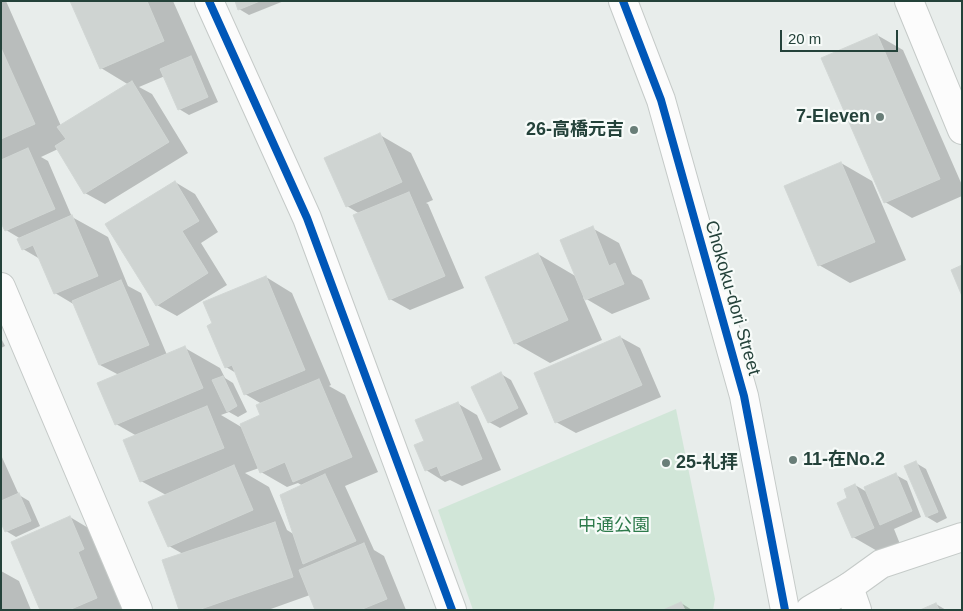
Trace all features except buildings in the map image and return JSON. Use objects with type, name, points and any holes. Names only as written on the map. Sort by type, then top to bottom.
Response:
[{"type":"street","points":[[209,1],[307,218],[452,610]]},
{"type":"street","name":"Chokoku-dori Street","points":[[623,1],[661,100],[744,396],[785,610]]},
{"type":"street","points":[[908,1],[962,130]]},
{"type":"street","points":[[1,287],[138,610]]},
{"type":"street","points":[[810,610],[853,599],[881,564],[962,537]]},
{"type":"green space","name":"中通公園","points":[[676,409],[715,599],[713,610],[473,610],[438,510]]},
{"type":"cycle path","points":[[209,1],[307,218],[452,610]]},
{"type":"cycle path","points":[[623,1],[661,100],[744,396],[785,610]]},
{"type":"place","name":"7-Eleven","points":[[880,117]]},
{"type":"place","name":"26-高橋元吉","points":[[634,130]]},
{"type":"place","name":"11-在No.2","points":[[793,460]]},
{"type":"place","name":"25-礼拝","points":[[666,463]]}]
